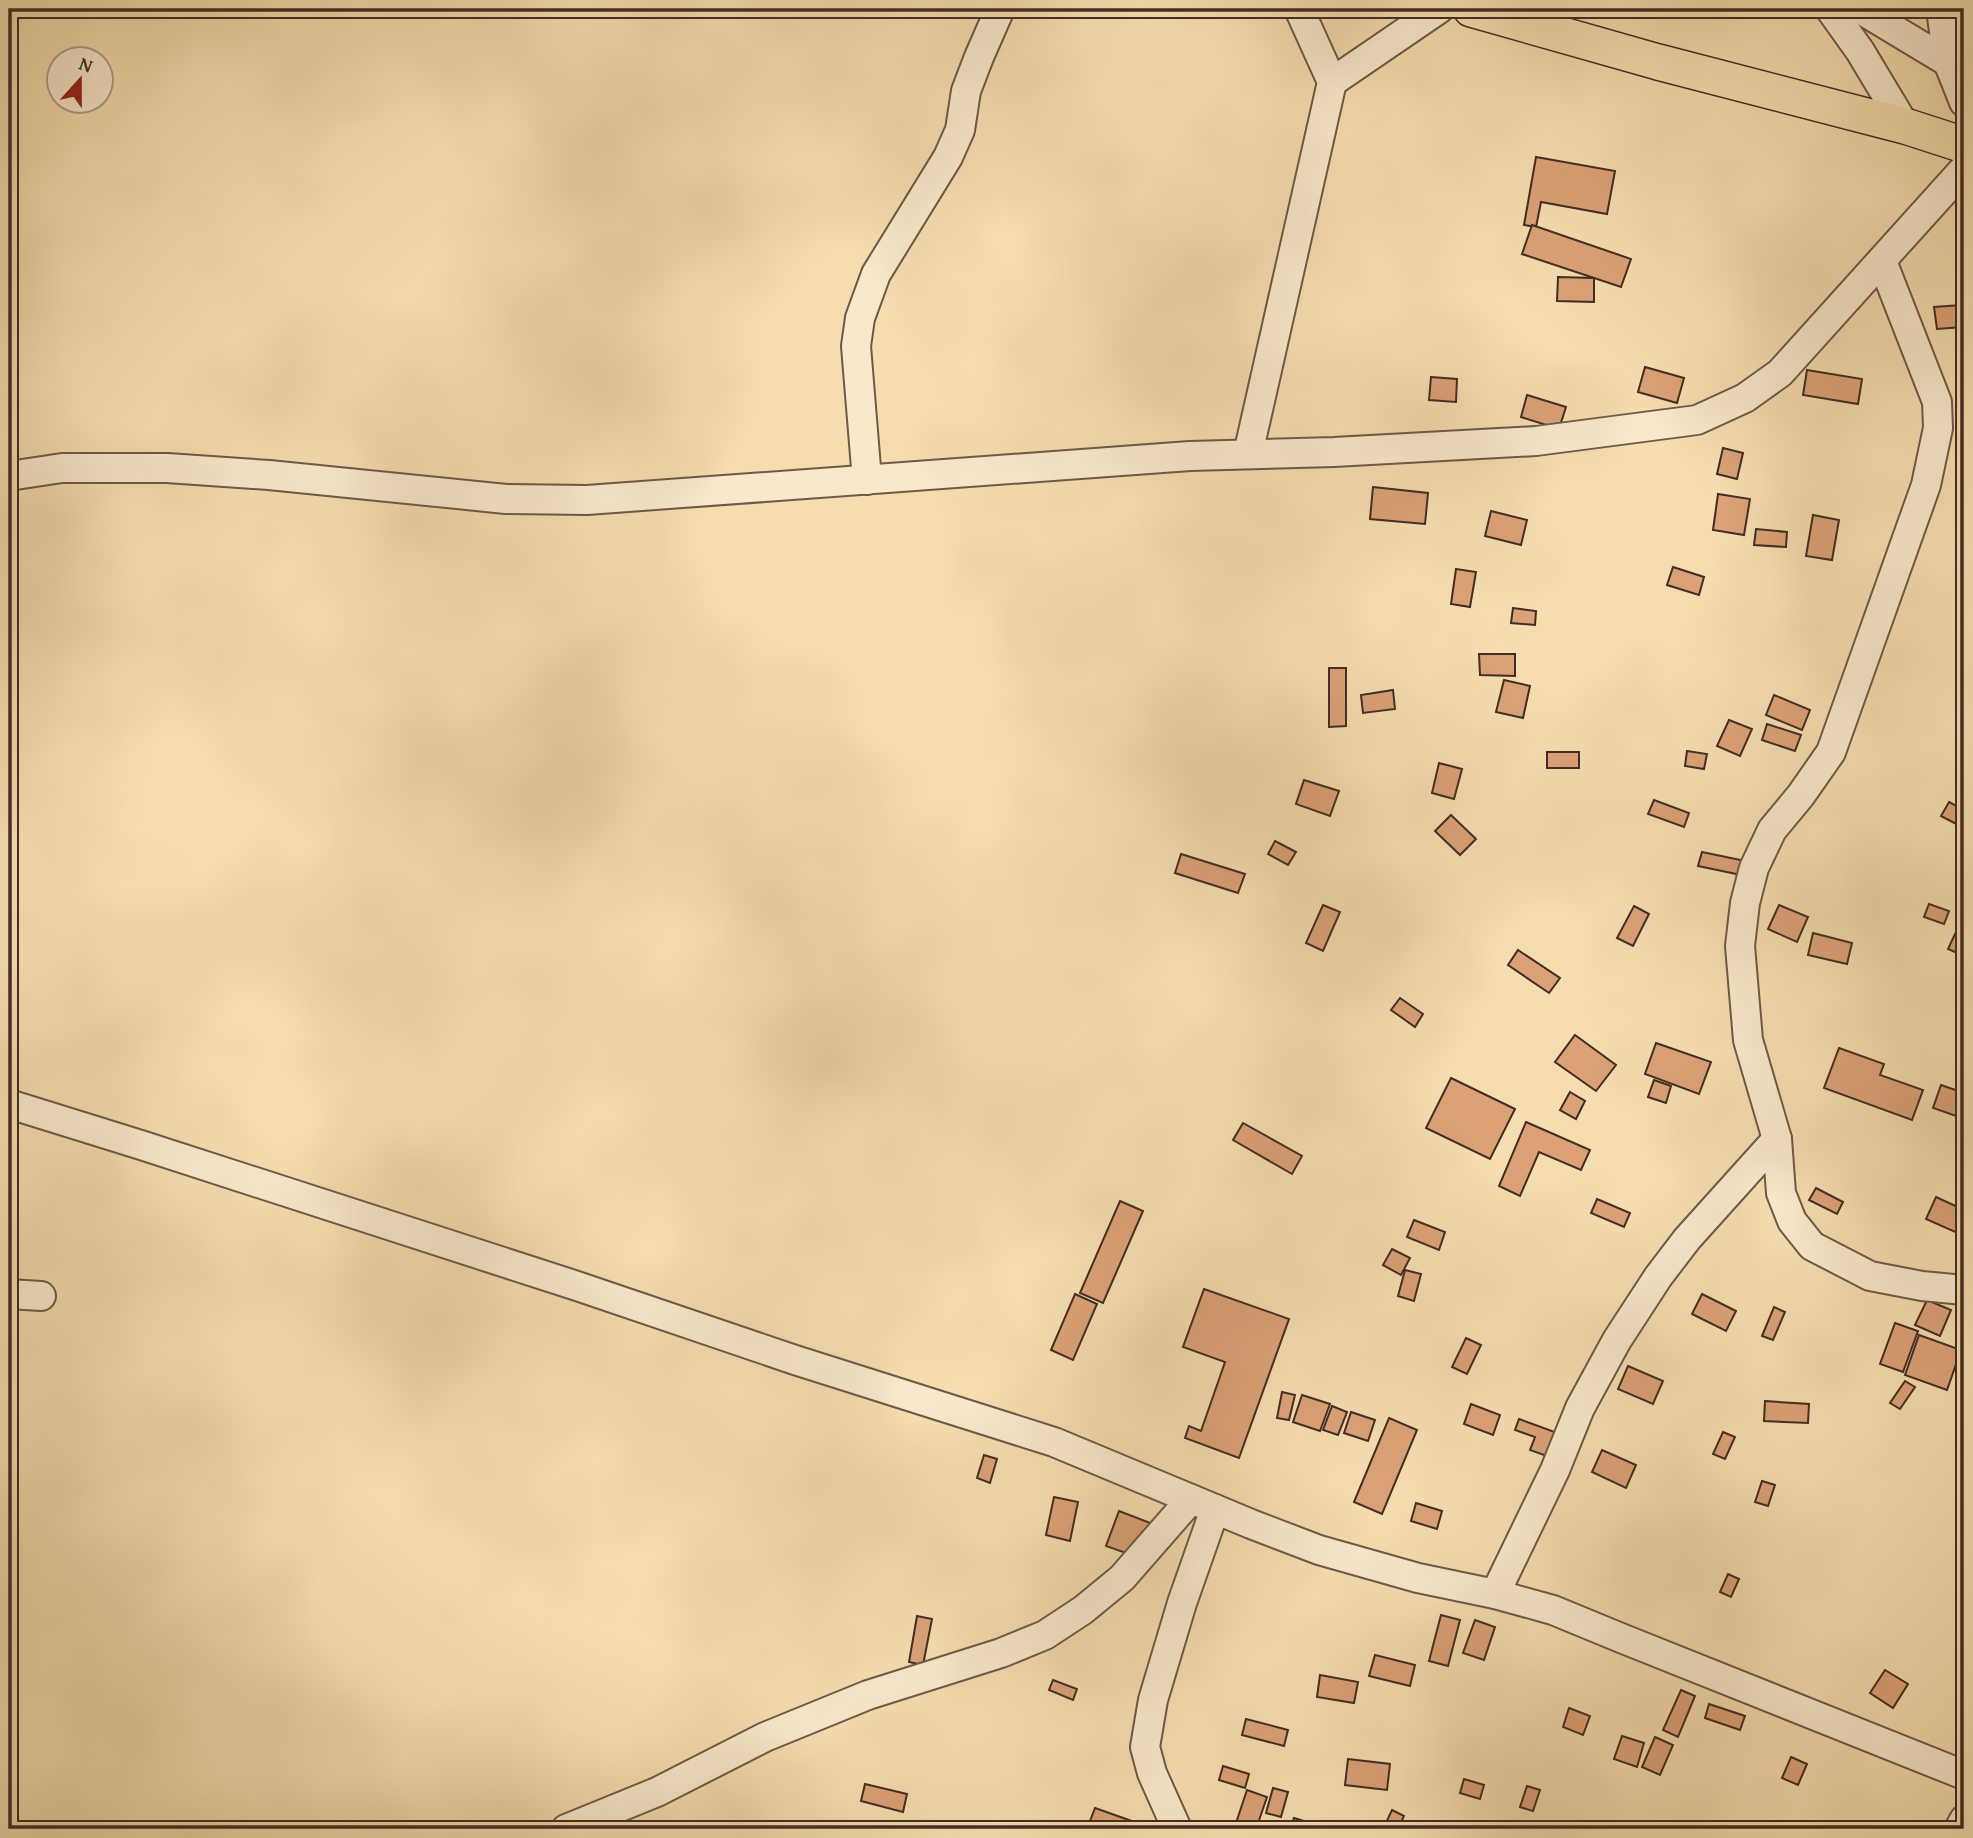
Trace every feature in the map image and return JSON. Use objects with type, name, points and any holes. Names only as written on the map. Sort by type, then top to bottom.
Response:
[{"type":"main road","points":[[1472,9],[1658,62],[1905,126],[1964,145]]},
{"type":"street","points":[[867,480],[856,346],[860,318],[876,274],[948,157],[960,130],[966,91],[978,57],[1001,9]]},
{"type":"street","points":[[1248,454],[1332,82],[1299,9]]},
{"type":"street","points":[[1332,82],[1439,9]]},
{"type":"street","points":[[1830,9],[1860,51],[1905,126]]},
{"type":"street","points":[[1860,9],[1948,62]]},
{"type":"street","points":[[1941,9],[1948,62],[1964,102]]},
{"type":"street","points":[[9,476],[62,468],[167,468],[270,475],[506,499],[587,500],[1176,457],[1334,452],[1536,440],[1698,420],[1745,398],[1780,373],[1964,169]]},
{"type":"street","points":[[1882,261],[1937,402],[1938,428],[1926,485],[1831,752],[1772,830],[1754,868],[1745,903],[1740,946],[1748,1040],[1777,1139],[1781,1193],[1792,1221],[1812,1246],[1870,1276],[1922,1286],[1964,1290]]},
{"type":"street","points":[[9,1104],[1054,1442],[1319,1550],[1418,1578],[1553,1609],[1964,1775]]},
{"type":"street","points":[[1495,1594],[1555,1470],[1580,1408],[1618,1340],[1658,1277],[1687,1239],[1777,1139]]},
{"type":"street","points":[[9,1294],[41,1296]]},
{"type":"street","points":[[566,1829],[657,1791],[778,1731],[868,1695],[1001,1653],[1045,1635],[1083,1610],[1122,1578],[1203,1504]]},
{"type":"street","points":[[1177,1829],[1152,1773],[1145,1747],[1157,1688],[1182,1603],[1203,1504]]},
{"type":"street","points":[[1959,1829],[1964,1820]]},
{"type":"building","points":[[1536,157],[1615,171],[1607,214],[1541,202],[1536,227],[1524,225]]},
{"type":"building","points":[[1532,225],[1631,259],[1621,287],[1522,254]]},
{"type":"building","points":[[1558,277],[1594,278],[1594,302],[1557,301]]},
{"type":"building","points":[[1961,305],[1963,327],[1937,329],[1934,307]]},
{"type":"building","points":[[1645,367],[1684,378],[1677,403],[1638,392]]},
{"type":"building","points":[[1807,370],[1862,379],[1858,404],[1803,395]]},
{"type":"building","points":[[1431,377],[1457,379],[1456,402],[1429,400]]},
{"type":"building","points":[[1527,395],[1566,407],[1559,429],[1521,417]]},
{"type":"building","points":[[1723,448],[1743,453],[1737,479],[1717,474]]},
{"type":"building","points":[[1373,487],[1428,493],[1425,524],[1370,519]]},
{"type":"building","points":[[1718,494],[1750,499],[1744,535],[1713,530]]},
{"type":"building","points":[[1491,511],[1527,520],[1521,545],[1485,536]]},
{"type":"building","points":[[1813,515],[1839,520],[1832,560],[1806,556]]},
{"type":"building","points":[[1756,529],[1787,532],[1786,547],[1754,545]]},
{"type":"building","points":[[1673,567],[1704,577],[1699,595],[1667,585]]},
{"type":"building","points":[[1456,569],[1476,572],[1470,607],[1451,604]]},
{"type":"building","points":[[1513,608],[1536,611],[1535,625],[1511,623]]},
{"type":"building","points":[[1479,654],[1515,654],[1515,676],[1480,675]]},
{"type":"building","points":[[1329,668],[1346,668],[1346,726],[1329,727]]},
{"type":"building","points":[[1504,680],[1530,686],[1523,718],[1496,712]]},
{"type":"building","points":[[1393,690],[1395,709],[1363,713],[1361,695]]},
{"type":"building","points":[[1774,695],[1810,710],[1802,730],[1766,715]]},
{"type":"building","points":[[1729,720],[1752,729],[1740,756],[1717,746]]},
{"type":"building","points":[[1767,724],[1801,735],[1795,751],[1762,740]]},
{"type":"building","points":[[1687,751],[1707,754],[1704,769],[1685,766]]},
{"type":"building","points":[[1547,752],[1579,752],[1579,768],[1547,768]]},
{"type":"building","points":[[1439,763],[1462,769],[1454,799],[1432,793]]},
{"type":"building","points":[[1304,780],[1339,791],[1330,816],[1296,804]]},
{"type":"building","points":[[1654,800],[1689,813],[1684,827],[1648,814]]},
{"type":"building","points":[[1949,802],[1964,810],[1964,828],[1941,816]]},
{"type":"building","points":[[1451,815],[1476,839],[1460,855],[1435,831]]},
{"type":"building","points":[[1275,841],[1296,852],[1288,865],[1268,854]]},
{"type":"building","points":[[1702,852],[1750,862],[1746,876],[1698,866]]},
{"type":"building","points":[[1181,854],[1245,874],[1238,893],[1175,873]]},
{"type":"building","points":[[1929,904],[1949,911],[1944,924],[1924,917]]},
{"type":"building","points":[[1323,905],[1340,912],[1323,951],[1306,943]]},
{"type":"building","points":[[1779,905],[1808,917],[1797,942],[1768,929]]},
{"type":"building","points":[[1634,906],[1649,914],[1633,946],[1617,938]]},
{"type":"building","points":[[1813,933],[1852,943],[1847,964],[1808,955]]},
{"type":"building","points":[[1955,934],[1964,939],[1964,956],[1948,949]]},
{"type":"building","points":[[1518,950],[1560,978],[1549,993],[1508,965]]},
{"type":"building","points":[[1400,998],[1423,1014],[1415,1027],[1391,1010]]},
{"type":"building","points":[[1575,1035],[1616,1065],[1596,1091],[1555,1062]]},
{"type":"building","points":[[1656,1043],[1711,1062],[1699,1094],[1645,1074]]},
{"type":"building","points":[[1839,1048],[1884,1064],[1880,1075],[1923,1090],[1912,1120],[1824,1088]]},
{"type":"building","points":[[1451,1078],[1515,1109],[1490,1159],[1426,1128]]},
{"type":"building","points":[[1654,1080],[1671,1086],[1666,1103],[1648,1097]]},
{"type":"building","points":[[1941,1085],[1964,1093],[1962,1118],[1933,1108]]},
{"type":"building","points":[[1570,1092],[1585,1101],[1576,1119],[1560,1110]]},
{"type":"building","points":[[1526,1122],[1590,1150],[1581,1170],[1539,1152],[1520,1196],[1499,1186]]},
{"type":"building","points":[[1243,1123],[1302,1156],[1292,1174],[1233,1140]]},
{"type":"building","points":[[1816,1188],[1843,1202],[1837,1214],[1809,1200]]},
{"type":"building","points":[[1936,1197],[1964,1210],[1962,1235],[1926,1219]]},
{"type":"building","points":[[1597,1199],[1630,1213],[1624,1227],[1591,1213]]},
{"type":"building","points":[[1120,1201],[1143,1211],[1103,1303],[1080,1293]]},
{"type":"building","points":[[1414,1220],[1445,1232],[1439,1250],[1407,1237]]},
{"type":"building","points":[[1392,1249],[1410,1258],[1401,1275],[1383,1265]]},
{"type":"building","points":[[1405,1270],[1421,1274],[1414,1301],[1398,1296]]},
{"type":"building","points":[[1204,1289],[1289,1319],[1239,1458],[1185,1438],[1189,1426],[1201,1431],[1225,1362],[1183,1347]]},
{"type":"building","points":[[1075,1294],[1097,1304],[1073,1360],[1051,1350]]},
{"type":"building","points":[[1702,1294],[1736,1311],[1726,1331],[1692,1314]]},
{"type":"building","points":[[1927,1300],[1951,1310],[1940,1336],[1915,1325]]},
{"type":"building","points":[[1774,1307],[1785,1312],[1773,1340],[1762,1336]]},
{"type":"building","points":[[1895,1323],[1918,1331],[1903,1372],[1880,1364]]},
{"type":"building","points":[[1919,1335],[1961,1350],[1947,1390],[1905,1375]]},
{"type":"building","points":[[1466,1338],[1481,1345],[1467,1374],[1452,1367]]},
{"type":"building","points":[[1628,1366],[1663,1381],[1653,1404],[1618,1389]]},
{"type":"building","points":[[1905,1381],[1915,1387],[1900,1409],[1890,1403]]},
{"type":"building","points":[[1282,1392],[1295,1395],[1289,1420],[1277,1418]]},
{"type":"building","points":[[1302,1395],[1330,1404],[1320,1431],[1293,1422]]},
{"type":"building","points":[[1765,1401],[1809,1404],[1808,1423],[1764,1421]]},
{"type":"building","points":[[1471,1404],[1500,1415],[1493,1435],[1464,1424]]},
{"type":"building","points":[[1332,1406],[1347,1412],[1338,1435],[1323,1430]]},
{"type":"building","points":[[1351,1412],[1375,1420],[1368,1441],[1344,1433]]},
{"type":"building","points":[[1389,1418],[1417,1430],[1382,1514],[1354,1502]]},
{"type":"building","points":[[1519,1419],[1574,1439],[1566,1463],[1530,1450],[1535,1437],[1515,1430]]},
{"type":"building","points":[[1964,1423],[1964,1454],[1956,1452]]},
{"type":"building","points":[[1723,1432],[1735,1437],[1725,1459],[1713,1454]]},
{"type":"building","points":[[1602,1450],[1636,1465],[1626,1488],[1592,1472]]},
{"type":"building","points":[[984,1455],[997,1459],[990,1483],[977,1478]]},
{"type":"building","points":[[1762,1481],[1775,1485],[1768,1506],[1755,1502]]},
{"type":"building","points":[[1054,1497],[1078,1502],[1070,1541],[1046,1535]]},
{"type":"building","points":[[1416,1503],[1442,1511],[1437,1529],[1411,1521]]},
{"type":"building","points":[[1119,1511],[1153,1524],[1140,1558],[1106,1546]]},
{"type":"building","points":[[1728,1574],[1739,1579],[1731,1597],[1720,1592]]},
{"type":"building","points":[[1441,1615],[1460,1620],[1448,1666],[1429,1661]]},
{"type":"building","points":[[917,1616],[932,1619],[923,1665],[909,1662]]},
{"type":"building","points":[[1475,1620],[1495,1627],[1484,1660],[1463,1653]]},
{"type":"building","points":[[1375,1655],[1415,1665],[1410,1686],[1369,1676]]},
{"type":"building","points":[[1885,1670],[1908,1684],[1893,1708],[1870,1693]]},
{"type":"building","points":[[1320,1675],[1358,1682],[1354,1703],[1317,1697]]},
{"type":"building","points":[[1053,1680],[1077,1689],[1073,1700],[1049,1690]]},
{"type":"building","points":[[1681,1690],[1695,1696],[1678,1737],[1663,1730]]},
{"type":"building","points":[[1709,1704],[1745,1716],[1740,1730],[1705,1718]]},
{"type":"building","points":[[1569,1708],[1590,1716],[1583,1735],[1563,1727]]},
{"type":"building","points":[[1246,1719],[1288,1730],[1284,1746],[1242,1735]]},
{"type":"building","points":[[1622,1736],[1644,1743],[1637,1767],[1614,1759]]},
{"type":"building","points":[[1655,1737],[1673,1745],[1660,1775],[1642,1767]]},
{"type":"building","points":[[1791,1757],[1807,1764],[1798,1785],[1782,1778]]},
{"type":"building","points":[[1348,1759],[1390,1764],[1387,1790],[1345,1785]]},
{"type":"building","points":[[1223,1766],[1249,1774],[1245,1788],[1219,1780]]},
{"type":"building","points":[[1464,1779],[1484,1785],[1480,1799],[1460,1793]]},
{"type":"building","points":[[865,1784],[907,1794],[903,1812],[861,1801]]},
{"type":"building","points":[[1527,1786],[1540,1790],[1533,1811],[1520,1807]]},
{"type":"building","points":[[1273,1788],[1288,1792],[1281,1817],[1266,1813]]},
{"type":"building","points":[[1247,1790],[1267,1797],[1256,1829],[1235,1826]]},
{"type":"building","points":[[1095,1808],[1146,1826],[1144,1829],[1087,1829]]},
{"type":"building","points":[[1392,1810],[1404,1816],[1398,1829],[1383,1829]]},
{"type":"building","points":[[1294,1818],[1327,1828],[1327,1829],[1290,1829]]}]
